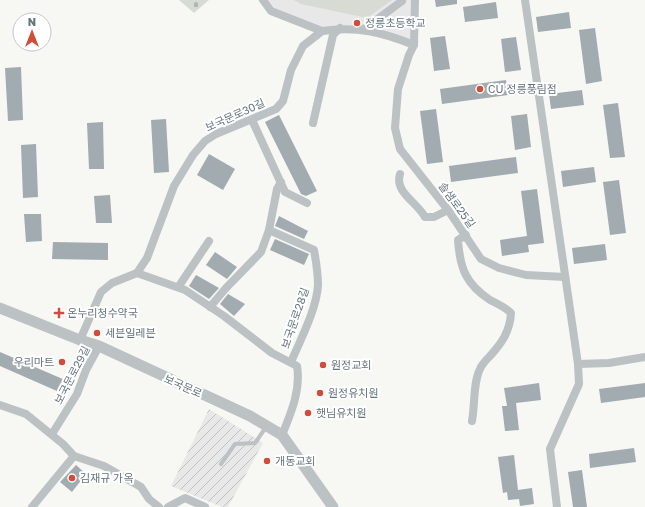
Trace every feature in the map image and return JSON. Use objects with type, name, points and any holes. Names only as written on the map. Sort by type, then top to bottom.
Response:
[{"type":"street","points":[[263,0],[271,11],[322,31],[340,28],[364,29],[397,38],[414,45]]},
{"type":"street","name":"솔샘로25길","points":[[415,0],[414,45],[409,55],[398,89],[395,128],[400,149],[448,210],[481,259],[499,268],[526,276],[565,277]]},
{"type":"street","points":[[525,0],[578,364],[579,384],[550,449],[557,507]]},
{"type":"street","points":[[364,29],[402,1]]},
{"type":"street","points":[[313,123],[333,35],[340,28]]},
{"type":"street","name":"보국문로30길","points":[[137,273],[147,258],[174,186],[192,155],[205,141],[216,134],[276,109],[283,101],[291,70],[303,46],[322,31]]},
{"type":"street","points":[[252,120],[285,192],[307,203]]},
{"type":"street","points":[[400,174],[398,181],[401,190],[422,211],[425,217],[434,217],[448,210]]},
{"type":"street","points":[[210,307],[261,252],[269,230],[277,189],[281,182]]},
{"type":"street","name":"보국문로28길","points":[[269,230],[314,250],[318,286],[313,306],[291,362],[297,366],[299,379],[292,413],[282,435]]},
{"type":"street","points":[[466,235],[458,240],[462,270],[472,287],[491,300],[504,306],[511,313],[510,325],[505,338],[480,367],[476,379],[472,421]]},
{"type":"street","points":[[179,286],[209,241]]},
{"type":"street","points":[[80,340],[101,292],[112,283],[137,273],[179,286],[272,353],[291,362]]},
{"type":"street","name":"보국문로","points":[[0,308],[80,340],[99,346],[267,425],[282,435],[333,507]]},
{"type":"street","name":"보국문로29길","points":[[52,434],[77,394],[86,370],[99,346]]},
{"type":"street","points":[[578,364],[609,363],[645,357]]},
{"type":"street","points":[[0,405],[26,414],[52,434],[74,456],[104,466],[141,487],[149,499],[159,507]]},
{"type":"street","points":[[32,507],[74,456]]},
{"type":"street","points":[[168,507],[185,498],[205,507]]},
{"type":"lane","points":[[221,464],[235,444],[255,443],[267,425]]},
{"type":"shaded area","name":"정릉초등학교","points":[[268,0],[411,0],[412,41],[363,27],[322,31],[275,10]]},
{"type":"shaded area","points":[[209,409],[263,443],[228,507],[222,507],[171,486]]},
{"type":"green space","points":[[179,0],[209,0],[194,13]]},
{"type":"green space","points":[[294,0],[392,0],[367,18],[301,4]]},
{"type":"building","points":[[435,0],[457,0],[457,4],[436,7]]},
{"type":"building","points":[[496,2],[498,18],[465,22],[463,7]]},
{"type":"building","points":[[569,12],[571,28],[538,32],[536,17]]},
{"type":"building","points":[[595,28],[602,81],[586,84],[579,30]]},
{"type":"building","points":[[445,36],[450,69],[434,71],[430,38]]},
{"type":"building","points":[[516,37],[521,70],[505,72],[501,39]]},
{"type":"building","points":[[21,67],[23,120],[8,121],[5,68]]},
{"type":"building","points":[[506,80],[508,95],[442,104],[440,89]]},
{"type":"building","points":[[582,90],[584,105],[551,109],[549,94]]},
{"type":"building","points":[[618,103],[625,157],[610,158],[603,105]]},
{"type":"building","points":[[436,109],[443,162],[427,164],[420,111]]},
{"type":"building","points":[[527,114],[531,147],[515,150],[511,116]]},
{"type":"building","points":[[279,115],[317,191],[306,196],[301,194],[265,122]]},
{"type":"building","points":[[166,119],[169,172],[154,173],[151,120]]},
{"type":"building","points":[[103,122],[104,169],[89,169],[87,123]]},
{"type":"building","points":[[36,144],[38,197],[23,198],[21,145]]},
{"type":"building","points":[[209,154],[235,169],[223,190],[197,175]]},
{"type":"building","points":[[516,157],[518,173],[451,182],[449,166]]},
{"type":"building","points":[[594,167],[596,182],[563,187],[561,171]]},
{"type":"building","points":[[619,180],[626,233],[610,235],[603,182]]},
{"type":"building","points":[[537,189],[544,243],[528,245],[529,252],[502,256],[500,240],[527,236],[521,191]]},
{"type":"building","points":[[110,195],[112,223],[96,223],[94,196]]},
{"type":"building","points":[[24,214],[41,214],[42,241],[26,242]]},
{"type":"building","points":[[279,216],[308,231],[304,239],[275,226]]},
{"type":"building","points":[[275,239],[309,254],[304,265],[270,250]]},
{"type":"building","points":[[53,242],[108,243],[108,260],[52,259]]},
{"type":"building","points":[[605,244],[607,260],[574,264],[572,248]]},
{"type":"building","points":[[215,252],[237,267],[227,279],[206,265]]},
{"type":"building","points":[[196,275],[219,288],[209,299],[189,286]]},
{"type":"building","points":[[228,294],[245,304],[234,316],[220,304]]},
{"type":"building","points":[[0,352],[72,383],[66,395],[0,366]]},
{"type":"building","points":[[539,383],[541,400],[516,403],[519,430],[505,431],[502,406],[507,406],[504,388]]},
{"type":"building","points":[[645,383],[645,397],[601,403],[599,389]]},
{"type":"building","points":[[634,448],[636,462],[590,468],[589,454]]},
{"type":"building","points":[[514,455],[518,490],[532,488],[534,504],[520,506],[519,499],[508,500],[507,492],[503,493],[498,457]]},
{"type":"building","name":"김재규 가옥","points":[[76,465],[86,474],[72,492],[60,482]]},
{"type":"building","points":[[582,470],[587,507],[573,507],[568,472]]},
{"type":"place","name":"정릉초등학교","points":[[357,23]]},
{"type":"place","name":"CU 정릉풍림점","points":[[480,89]]},
{"type":"place","name":"온누리청수약국","points":[[59,313]]},
{"type":"place","name":"세븐일레븐","points":[[97,333]]},
{"type":"place","name":"우리마트","points":[[62,362]]},
{"type":"place","name":"원정교회","points":[[323,365]]},
{"type":"place","name":"원정유치원","points":[[320,393]]},
{"type":"place","name":"햇님유치원","points":[[308,413]]},
{"type":"place","name":"개동교회","points":[[267,461]]},
{"type":"place","name":"김재규 가옥","points":[[72,478]]}]
